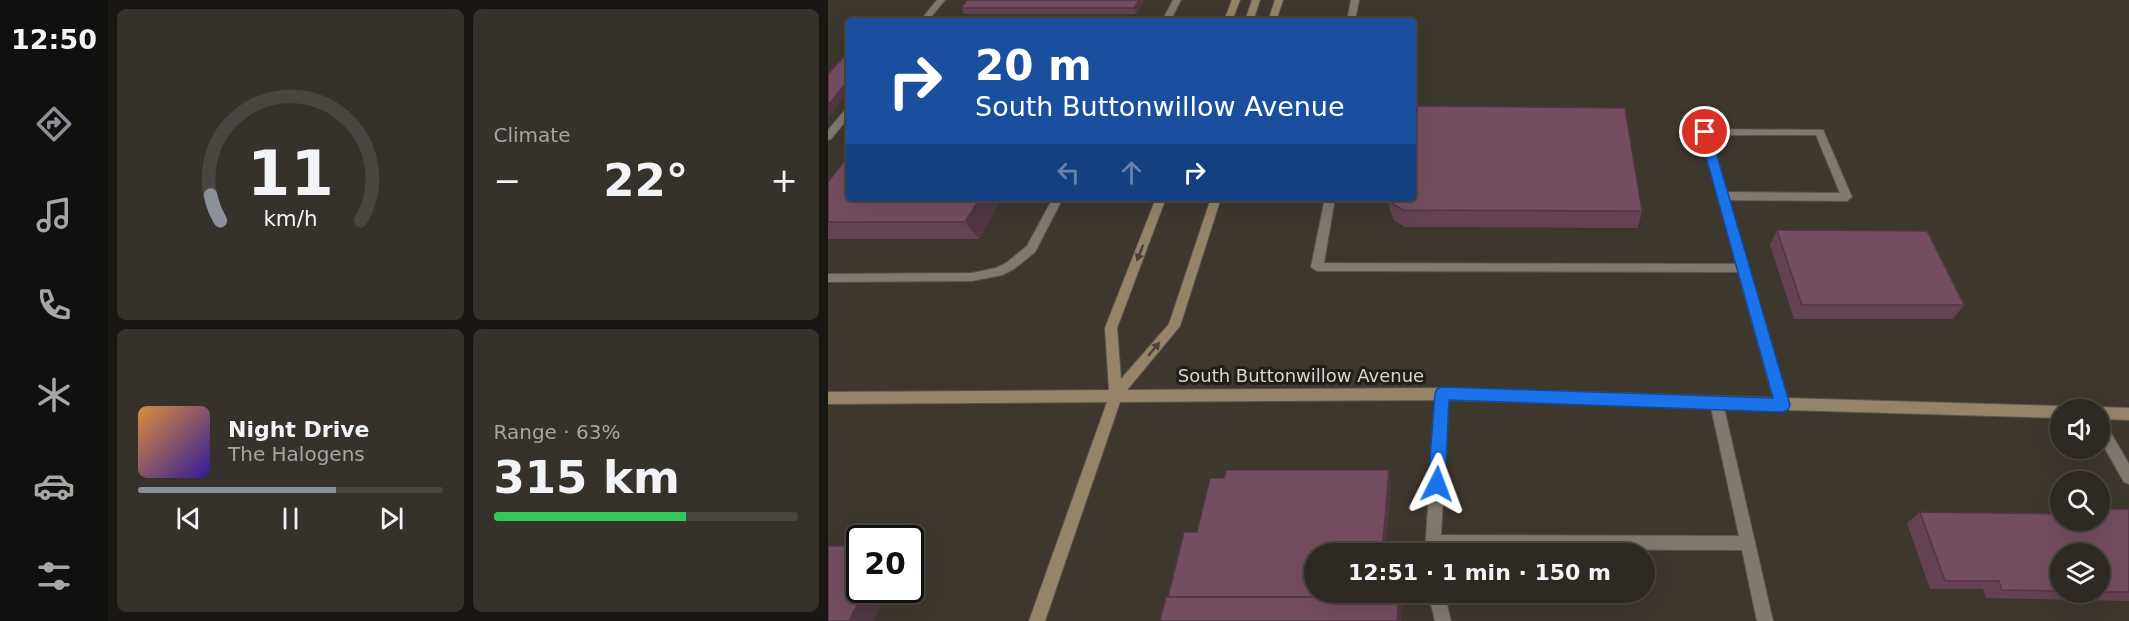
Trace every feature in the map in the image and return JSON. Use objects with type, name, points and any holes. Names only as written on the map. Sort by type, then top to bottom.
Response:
[{"type":"street","points":[[1229,18],[1236,0]]},
{"type":"street","points":[[1250,18],[1256,0]]},
{"type":"street","points":[[1273,18],[1279,0]]},
{"type":"street","points":[[1116,394],[1111,328],[1160,201]]},
{"type":"street","points":[[1037,621],[1116,394],[1174,326],[1215,201]]},
{"type":"street","name":"South Buttonwillow Avenue","points":[[828,398],[1116,394],[1442,394],[2050,412]]},
{"type":"street","points":[[2110,413],[2129,414]]},
{"type":"lane","points":[[926,18],[941,0]]},
{"type":"lane","points":[[1168,18],[1177,0]]},
{"type":"lane","points":[[1352,18],[1355,0]]},
{"type":"lane","points":[[828,137],[846,115]]},
{"type":"lane","points":[[1722,196],[1847,197],[1820,132],[1705,132],[1722,196],[1742,268],[1782,405]]},
{"type":"lane","points":[[828,278],[972,277],[998,272],[1010,266],[1031,249],[1056,201]]},
{"type":"lane","points":[[1329,201],[1317,267],[1742,268]]},
{"type":"lane","points":[[1432,543],[1442,394]]},
{"type":"lane","points":[[1717,403],[1765,621]]},
{"type":"lane","points":[[2110,444],[2129,477]]},
{"type":"lane","points":[[1655,544],[1748,543]]},
{"type":"lane","points":[[1439,603],[1443,621]]},
{"type":"building","points":[[967,0],[1139,0],[1134,8],[961,8]]},
{"type":"building","points":[[846,54],[846,84],[828,105],[828,74]]},
{"type":"building","points":[[1416,106],[1625,108],[1642,211],[1403,210],[1390,201],[1416,201]]},
{"type":"building","points":[[846,159],[846,201],[978,201],[965,222],[828,222],[828,182]]},
{"type":"building","points":[[1777,230],[1927,231],[1964,305],[1802,305]]},
{"type":"building","points":[[1226,470],[1389,470],[1383,543],[1304,543],[1304,597],[1168,597],[1184,532],[1197,532],[1210,478],[1224,478]]},
{"type":"building","points":[[2110,509],[2129,509],[2129,592],[2110,592],[2110,543],[2050,543],[2050,591],[2002,590],[1999,581],[1945,581],[1920,512],[2050,514],[2050,531],[2110,531]]},
{"type":"building","points":[[828,546],[846,546],[846,603],[858,603],[849,621],[828,621]]},
{"type":"building","points":[[1166,597],[1304,597],[1304,603],[1398,603],[1397,621],[1160,621]]},
{"type":"route","points":[[1437,484],[1442,394],[1782,405],[1705,132]]}]
